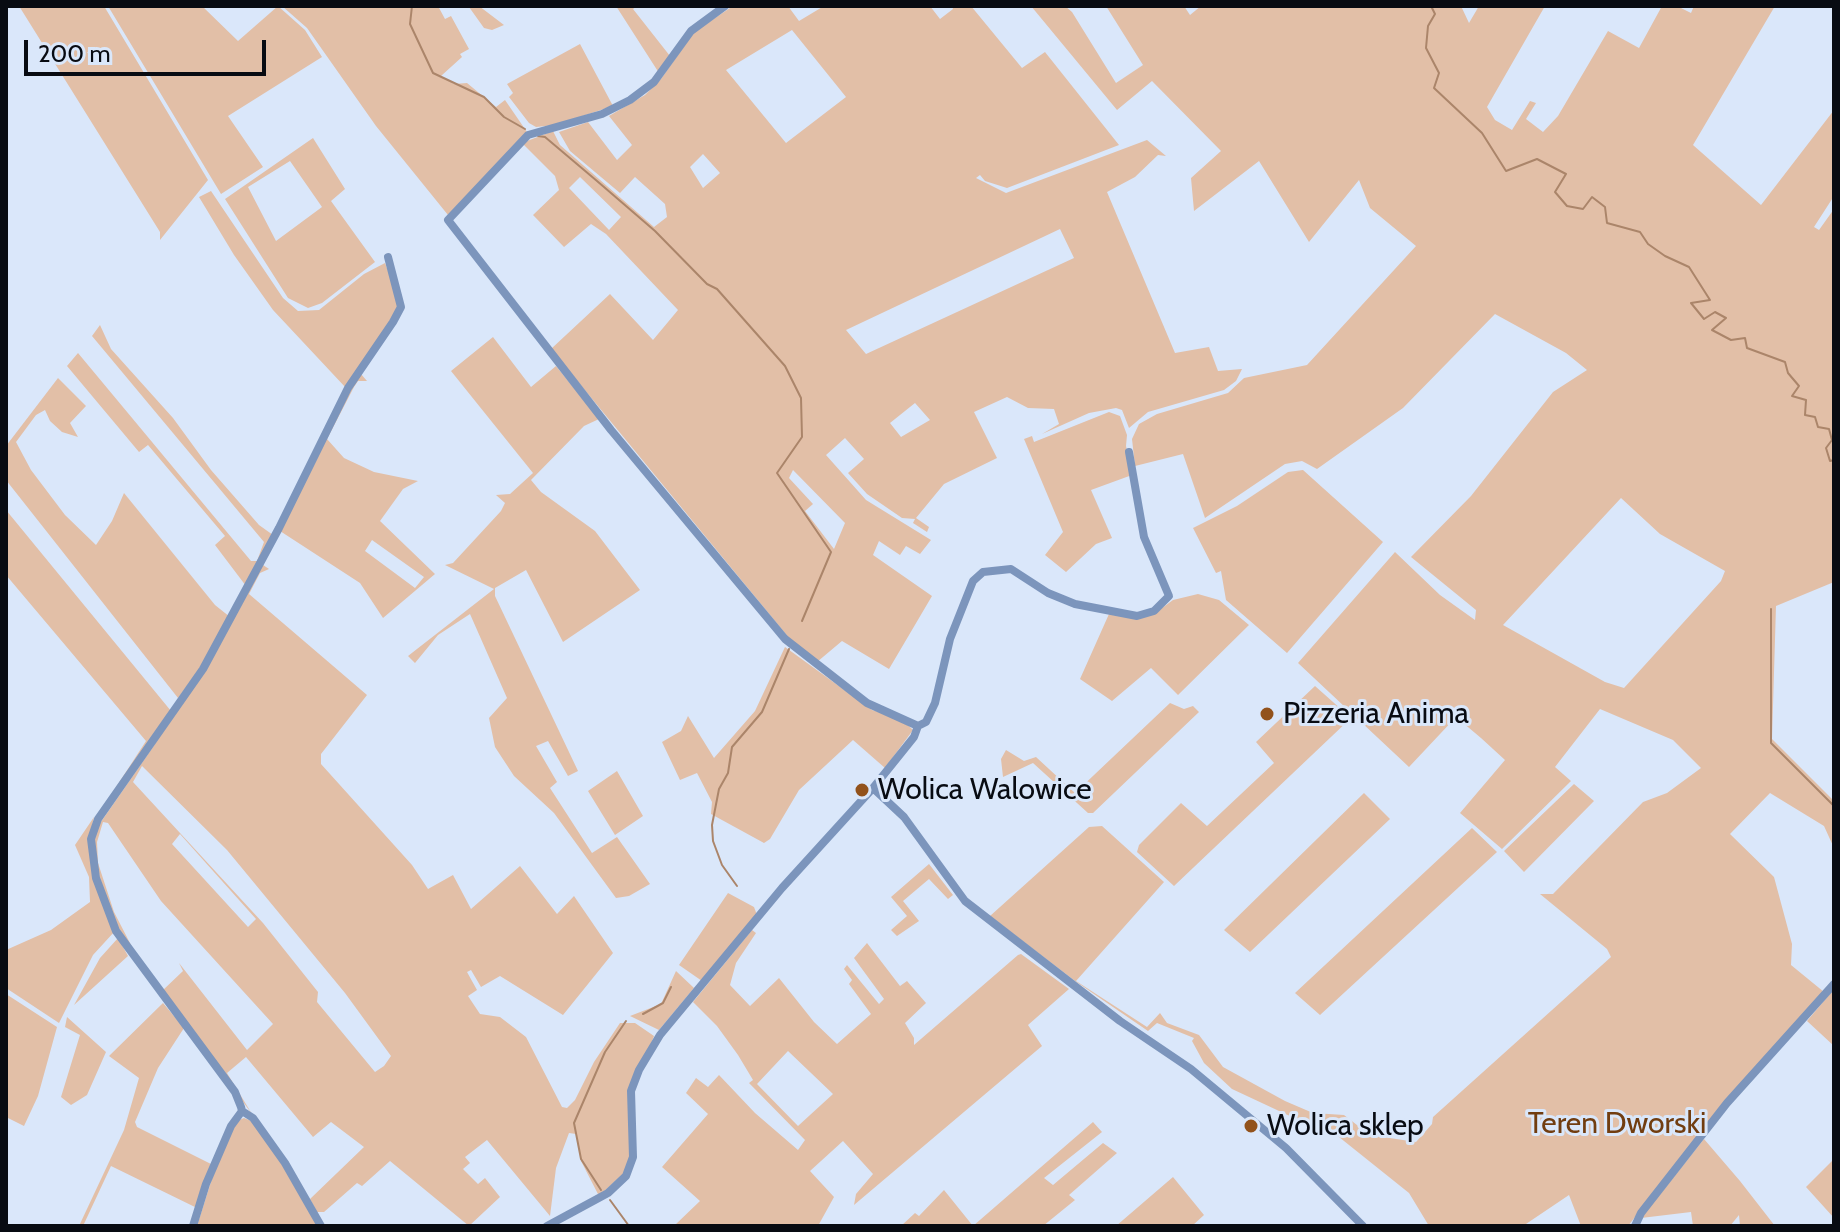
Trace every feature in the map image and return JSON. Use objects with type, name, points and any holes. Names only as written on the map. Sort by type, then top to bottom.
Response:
[{"type":"street","points":[[725,6],[691,31],[654,82],[630,100],[602,114],[528,135],[448,220],[573,382],[785,639],[867,703],[918,726]]},
{"type":"street","points":[[321,1226],[285,1163],[253,1118],[242,1111],[235,1092],[116,931],[96,878],[91,839],[98,819],[203,669],[275,536],[348,388],[397,315],[399,294],[388,257]]},
{"type":"street","points":[[547,1226],[608,1193],[626,1176],[633,1157],[631,1091],[660,1035],[782,888],[873,788],[914,737],[918,726],[926,722],[935,703],[950,639],[973,581],[983,572],[1011,569],[1048,593],[1075,604],[1113,613],[1137,616],[1163,605],[1169,596],[1144,537],[1129,452]]},
{"type":"street","points":[[873,788],[904,817],[965,901],[1120,1021],[1191,1069],[1286,1148],[1363,1226]]},
{"type":"street","points":[[1635,1226],[1641,1213],[1727,1103],[1834,984]]},
{"type":"street","points":[[193,1226],[231,1126],[242,1111]]},
{"type":"green space","points":[[19,6],[104,6],[208,180],[160,240],[160,232]]},
{"type":"green space","points":[[108,6],[202,6],[238,41],[278,6],[305,30],[322,57],[228,116],[263,167],[221,194]]},
{"type":"green space","points":[[282,6],[438,6],[445,19],[451,16],[469,49],[460,54],[462,57],[441,76],[454,84],[467,83],[496,107],[505,100],[527,132],[448,215],[376,126],[307,28]]},
{"type":"green space","points":[[479,6],[504,25],[492,30],[484,28],[469,7]]},
{"type":"green space","points":[[616,6],[637,6],[633,9],[670,56],[659,73]]},
{"type":"green space","points":[[733,6],[788,6],[799,21],[824,6],[930,6],[940,19],[953,9],[952,6],[971,6],[1022,68],[1045,52],[1119,145],[1007,188],[985,181],[980,175],[976,178],[1006,193],[1147,140],[1166,156],[1158,155],[1135,177],[1107,192],[1175,353],[1209,347],[1218,371],[1242,369],[1236,381],[1224,390],[1148,412],[1129,428],[1122,410],[1116,408],[1089,413],[1042,434],[1059,424],[1054,409],[1028,408],[1007,397],[974,412],[997,458],[944,484],[916,518],[929,527],[927,532],[913,523],[915,519],[902,518],[867,494],[848,473],[864,459],[845,438],[826,455],[866,500],[931,540],[920,554],[906,546],[900,555],[879,541],[873,555],[932,596],[889,669],[842,641],[817,662],[789,638],[551,349],[610,294],[653,340],[678,310],[606,234],[591,224],[564,247],[533,215],[559,190],[555,176],[522,143],[553,131],[560,145],[654,227],[667,217],[665,204],[635,177],[620,193],[570,151],[559,132],[588,122],[617,160],[632,145],[609,116],[645,95],[661,79],[694,32]],"holes":[[[792,30],[846,97],[786,143],[726,70]],[[703,154],[720,173],[703,188],[690,167]],[[580,177],[621,217],[609,230],[569,188]],[[1060,229],[1074,258],[866,354],[846,330]],[[915,403],[930,420],[901,437],[890,423]],[[793,470],[845,523],[834,549],[805,511],[813,504],[789,478]]]},
{"type":"green space","name":"Teren Dworski","points":[[1031,6],[1065,6],[1072,12],[1116,83],[1143,65],[1106,6],[1184,6],[1190,15],[1201,6],[1461,6],[1469,23],[1479,6],[1545,6],[1487,107],[1495,120],[1512,130],[1530,101],[1536,103],[1526,119],[1543,132],[1558,116],[1608,31],[1639,48],[1662,6],[1677,6],[1691,13],[1694,6],[1775,6],[1693,145],[1761,205],[1834,110],[1834,196],[1814,227],[1819,230],[1834,209],[1834,582],[1776,606],[1772,739],[1834,801],[1834,848],[1824,826],[1770,793],[1730,834],[1774,877],[1792,944],[1791,965],[1824,992],[1726,1100],[1628,1226],[1581,1226],[1569,1195],[1523,1226],[1429,1226],[1409,1193],[1329,1129],[1326,1131],[1309,1125],[1232,1089],[1204,1063],[1192,1041],[1194,1038],[1157,1023],[1148,1031],[1075,981],[990,916],[1089,827],[1102,826],[1164,882],[1076,981],[1147,1027],[1160,1013],[1167,1023],[1199,1035],[1223,1067],[1285,1101],[1313,1113],[1344,1115],[1370,1135],[1416,1142],[1432,1124],[1433,1117],[1611,957],[1607,949],[1540,894],[1553,894],[1643,802],[1667,793],[1701,768],[1673,740],[1600,709],[1555,767],[1571,781],[1502,849],[1460,813],[1505,760],[1481,738],[1456,717],[1409,767],[1298,663],[1395,552],[1440,595],[1475,620],[1476,610],[1411,557],[1471,496],[1553,392],[1587,370],[1566,353],[1495,314],[1403,408],[1317,469],[1302,461],[1285,464],[1205,518],[1183,454],[1135,466],[1132,439],[1139,424],[1157,414],[1228,393],[1244,378],[1307,365],[1416,246],[1370,208],[1359,180],[1309,242],[1259,161],[1194,211],[1191,178],[1221,151],[1152,81],[1117,110]],"holes":[[[1621,498],[1660,534],[1725,571],[1721,581],[1624,688],[1605,682],[1503,625]]]},
{"type":"green space","points":[[580,44],[613,106],[555,125],[536,127],[529,123],[509,97],[513,93],[507,84]]},
{"type":"green space","points":[[313,138],[345,189],[331,201],[375,262],[322,303],[308,308],[288,298],[225,199]],"holes":[[[290,161],[322,207],[276,241],[248,187]]]},
{"type":"green space","points":[[211,191],[283,298],[298,311],[319,310],[364,274],[385,263],[399,300],[397,312],[346,388],[273,310],[234,255],[199,197]]},
{"type":"green space","points":[[100,325],[111,349],[173,418],[211,470],[259,525],[273,535],[246,586],[215,545],[225,536],[148,445],[139,452],[67,366],[78,353],[251,561],[257,561],[264,542],[92,336]]},
{"type":"green space","points":[[493,337],[531,387],[556,366],[599,419],[584,426],[531,480],[541,492],[595,531],[640,590],[563,642],[526,570],[495,588],[495,596],[578,771],[568,776],[548,741],[536,746],[557,782],[550,788],[592,853],[617,837],[650,884],[629,896],[616,898],[554,813],[514,776],[495,747],[489,718],[507,698],[470,614],[438,635],[415,663],[408,656],[494,589],[445,565],[453,563],[501,511],[505,503],[496,495],[510,494],[533,473],[451,371]]},
{"type":"green space","points":[[361,374],[367,381],[358,381],[327,439],[344,458],[374,472],[418,481],[403,489],[380,521],[435,574],[383,618],[360,583],[280,531],[354,384]],"holes":[[[372,540],[424,577],[415,588],[365,551]]]},
{"type":"green space","points":[[58,378],[86,406],[70,423],[78,437],[62,432],[50,421],[45,410],[36,415],[16,442],[31,470],[65,515],[96,545],[112,521],[124,493],[215,605],[230,617],[204,663],[178,698],[6,480],[6,446]]},
{"type":"green space","points":[[1109,412],[1120,416],[1127,435],[1132,475],[1091,490],[1112,538],[1096,544],[1066,572],[1045,555],[1063,532],[1024,439],[1032,436],[1034,442]]},
{"type":"green space","points":[[1303,470],[1383,542],[1287,653],[1226,600],[1221,571],[1216,573],[1193,528],[1237,506],[1288,472]]},
{"type":"green space","points":[[6,510],[171,711],[98,815],[146,741],[6,575]]},
{"type":"green space","points":[[263,565],[269,569],[260,573],[249,594],[367,695],[321,754],[321,764],[412,865],[428,889],[453,875],[471,909],[520,866],[557,914],[574,896],[613,953],[563,1015],[500,976],[481,987],[471,970],[467,972],[477,990],[468,996],[480,1014],[500,1017],[526,1037],[562,1107],[567,1108],[575,1100],[594,1062],[620,1023],[635,1023],[654,1036],[628,1101],[631,1153],[625,1172],[599,1196],[581,1161],[576,1134],[569,1133],[556,1168],[550,1216],[487,1140],[465,1157],[470,1163],[463,1169],[478,1184],[485,1178],[500,1197],[469,1226],[390,1161],[362,1186],[357,1183],[324,1212],[317,1212],[310,1199],[364,1147],[331,1122],[313,1137],[246,1057],[227,1073],[252,1114],[132,952],[110,913],[93,852],[96,829],[153,747]],"holes":[[[142,766],[227,850],[345,993],[391,1056],[384,1066],[375,1072],[317,1002],[318,992],[263,923],[133,782]],[[103,822],[108,823],[161,901],[273,1024],[247,1050],[179,963],[183,971],[162,991],[132,947],[114,912],[98,863],[97,842]],[[180,834],[256,919],[248,927],[172,844]]]},
{"type":"green space","points":[[1198,594],[1219,600],[1249,625],[1178,695],[1151,668],[1112,701],[1080,679],[1109,614],[1154,614],[1173,600]]},
{"type":"green space","points":[[785,647],[872,710],[902,719],[913,730],[885,768],[853,740],[799,790],[770,839],[764,843],[711,814],[712,802],[697,773],[680,780],[662,742],[681,731],[688,716],[714,758],[755,711]]},
{"type":"green space","points":[[1315,686],[1351,718],[1174,886],[1137,852],[1139,845],[1181,803],[1207,826],[1274,763],[1256,742]]},
{"type":"green space","points":[[1170,703],[1184,709],[1193,706],[1199,712],[1093,813],[1088,813],[1033,763],[1003,777],[1001,759],[1006,750],[1024,761],[1036,757],[1075,793]]},
{"type":"green space","points":[[617,771],[643,816],[615,835],[588,791]]},
{"type":"green space","points":[[1574,784],[1594,801],[1524,872],[1504,851]]},
{"type":"green space","points":[[1364,793],[1390,819],[1250,952],[1224,930]]},
{"type":"green space","points":[[94,817],[89,839],[115,931],[93,955],[59,1023],[6,988],[6,950],[51,930],[90,902],[89,877],[75,845]]},
{"type":"green space","points":[[1472,828],[1497,852],[1320,1015],[1295,993]]},
{"type":"green space","points":[[929,864],[953,895],[948,899],[929,879],[903,901],[919,921],[897,936],[891,930],[907,916],[891,897]]},
{"type":"green space","points":[[728,893],[754,907],[757,915],[702,981],[679,965]]},
{"type":"green space","points":[[752,930],[756,933],[736,963],[730,985],[750,1006],[779,978],[814,1022],[837,1044],[871,1014],[849,984],[852,980],[844,969],[847,965],[879,1004],[884,999],[854,958],[867,943],[900,986],[907,981],[926,1003],[905,1023],[914,1038],[914,1045],[1018,955],[1021,954],[1069,989],[1028,1025],[1042,1046],[854,1205],[856,1194],[873,1174],[843,1141],[810,1171],[834,1197],[818,1226],[676,1224],[700,1201],[662,1167],[708,1114],[686,1093],[696,1078],[708,1087],[719,1075],[755,1113],[798,1150],[805,1140],[749,1083],[753,1080],[738,1055],[717,1026],[693,1002]],"holes":[[[788,1051],[833,1094],[798,1126],[757,1084]]]},
{"type":"green space","points":[[118,938],[128,956],[74,1005],[100,958]]},
{"type":"green space","points":[[676,971],[694,988],[659,1030],[630,1016],[661,1004]]},
{"type":"green space","points":[[1834,989],[1834,1046],[1807,1021]]},
{"type":"green space","points":[[6,994],[57,1027],[38,1096],[24,1126],[6,1117]]},
{"type":"green space","points":[[163,1003],[184,1028],[158,1068],[135,1122],[137,1127],[211,1164],[197,1208],[111,1166],[83,1226],[79,1226],[124,1130],[139,1078],[109,1056]]},
{"type":"green space","points":[[67,1017],[106,1052],[87,1095],[71,1105],[61,1097],[80,1035],[65,1027]]},
{"type":"green space","points":[[244,1118],[254,1122],[271,1145],[318,1226],[197,1226],[216,1166],[237,1121]]},
{"type":"green space","points":[[1093,1122],[1102,1132],[1044,1178],[1053,1185],[1103,1143],[1117,1153],[1069,1195],[1075,1200],[1043,1226],[973,1226]]},
{"type":"green space","points":[[1704,1139],[1775,1226],[1740,1226],[1739,1215],[1730,1226],[1693,1226],[1691,1212],[1641,1218]]},
{"type":"green space","points":[[1833,1160],[1834,1165],[1834,1218],[1806,1187]]},
{"type":"green space","points":[[1173,1177],[1204,1215],[1192,1226],[1116,1226]]},
{"type":"green space","points":[[944,1190],[973,1226],[901,1226],[915,1213],[919,1216]]},
{"type":"waterway","points":[[412,6],[410,24],[433,73],[484,97],[504,117],[525,129]]},
{"type":"waterway","points":[[1431,6],[1435,14],[1428,26],[1426,48],[1439,73],[1434,88],[1482,133],[1506,171],[1537,159],[1566,174],[1555,192],[1567,206],[1583,209],[1592,197],[1605,207],[1607,223],[1640,232],[1648,244],[1689,267],[1710,300],[1691,303],[1704,319],[1715,312],[1726,318],[1712,330],[1731,340],[1745,338],[1747,348],[1785,362],[1788,373],[1799,386],[1792,396],[1806,400],[1805,415],[1815,417],[1818,427],[1829,429],[1832,440],[1826,448],[1830,461],[1834,460]]},
{"type":"waterway","points":[[538,136],[545,137],[655,231],[707,284],[717,289],[785,366],[801,398],[802,437],[777,473],[831,552],[802,621]]},
{"type":"waterway","points":[[1771,609],[1771,743],[1834,806]]},
{"type":"waterway","points":[[737,886],[722,865],[713,841],[712,825],[719,789],[728,773],[732,747],[762,712],[789,649]]},
{"type":"waterway","points":[[643,1014],[663,1003],[671,987]]},
{"type":"waterway","points":[[601,1190],[581,1159],[574,1123],[605,1052],[626,1021]]},
{"type":"waterway","points":[[610,1200],[629,1226]]},
{"type":"place","name":"Pizzeria Anima","points":[[1267,714]]},
{"type":"place","name":"Wolica Walowice","points":[[862,790]]},
{"type":"place","name":"Wolica sklep","points":[[1251,1126]]}]
